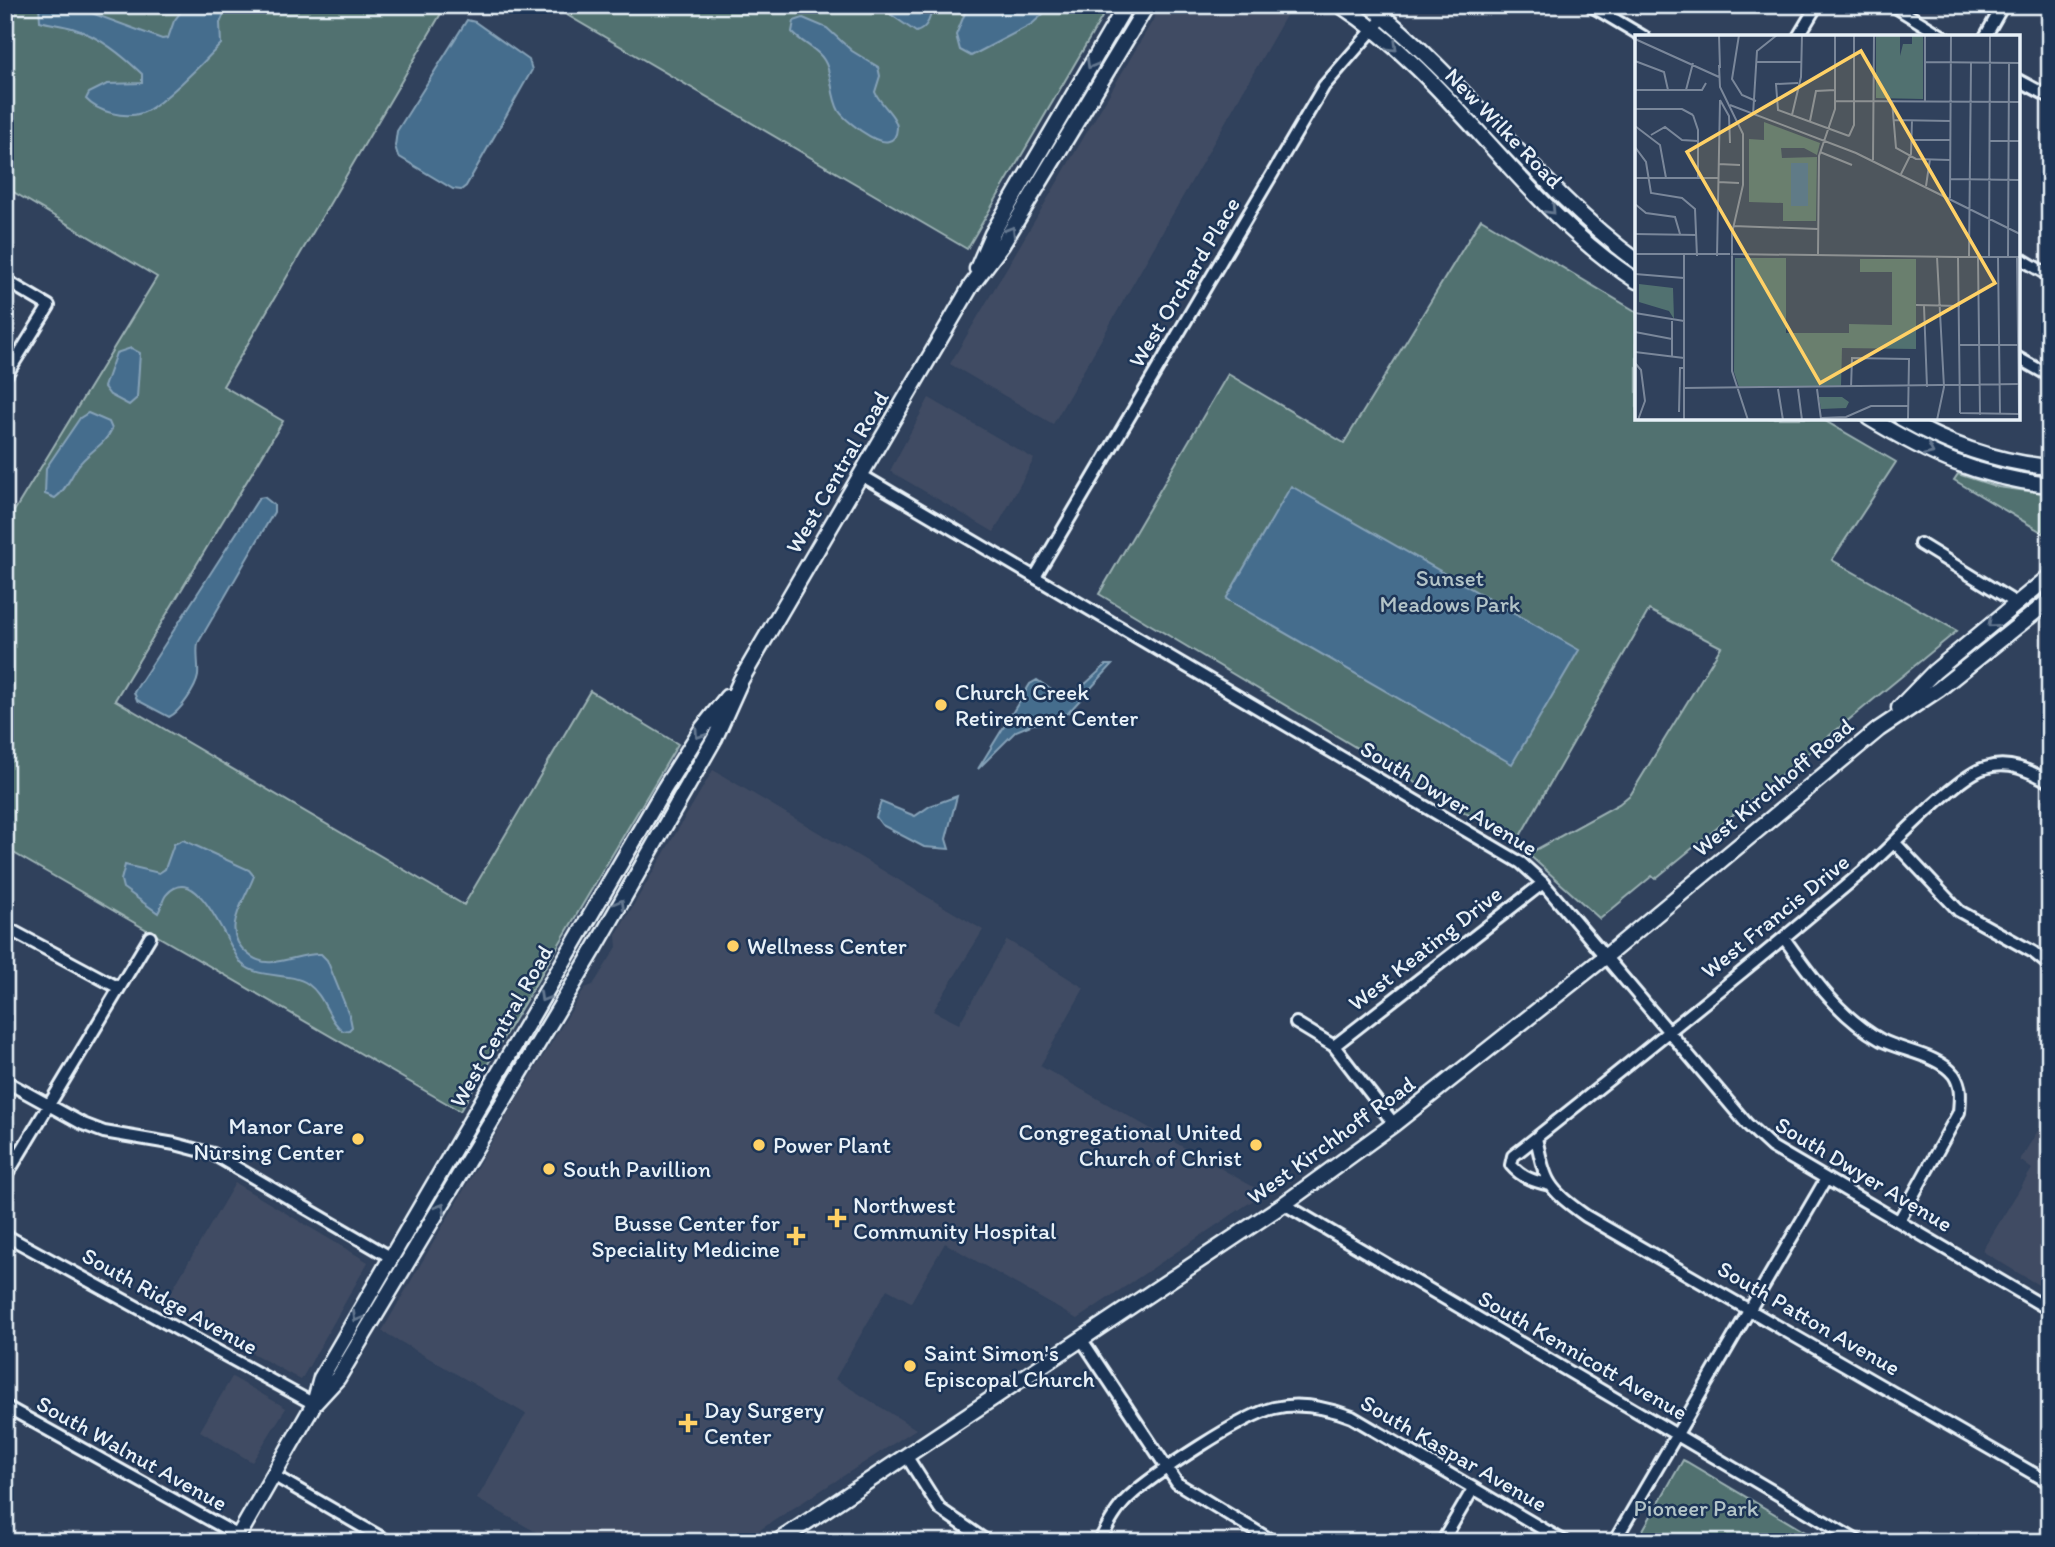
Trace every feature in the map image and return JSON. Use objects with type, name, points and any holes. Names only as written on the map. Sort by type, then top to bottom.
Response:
[{"type":"main road","name":"West Central Road","points":[[971,286],[992,234],[1126,5]]},
{"type":"main road","name":"West Central Road","points":[[237,1539],[314,1404],[338,1378],[536,1049],[715,738],[741,680],[971,286],[1002,245],[1147,5]]},
{"type":"main road","name":"New Wilke Road","points":[[1339,5],[1378,22],[1429,59],[1599,232],[1635,259]]},
{"type":"main road","name":"New Wilke Road","points":[[1369,5],[1378,22],[1564,223],[1611,264],[1635,280]]},
{"type":"main road","points":[[1872,420],[1905,440],[1969,470],[2012,481],[2050,485]]},
{"type":"main road","points":[[1905,420],[1954,445],[1991,457],[2050,467]]},
{"type":"main road","name":"West Kirchhoff Road","points":[[777,1542],[1082,1340],[1284,1203],[1394,1124],[1605,957],[1879,729],[1934,672],[2016,603],[2048,581]]},
{"type":"main road","name":"West Kirchhoff Road","points":[[1879,729],[1940,689],[2050,600]]},
{"type":"main road","name":"West Central Road","points":[[314,1404],[321,1378],[664,789],[701,730],[741,680]]},
{"type":"street","points":[[1590,5],[1641,35]]},
{"type":"street","points":[[1799,35],[1817,5]]},
{"type":"street","points":[[1892,5],[1941,35]]},
{"type":"street","points":[[1986,35],[2003,5]]},
{"type":"street","name":"West Orchard Place","points":[[1035,577],[1324,86],[1378,22]]},
{"type":"street","points":[[2020,81],[2050,97]]},
{"type":"street","points":[[2020,258],[2050,276]]},
{"type":"street","points":[[5,280],[49,306],[5,377]]},
{"type":"street","points":[[2020,359],[2050,376]]},
{"type":"street","name":"South Dwyer Avenue","points":[[862,475],[1521,863],[1543,883],[1747,1124],[1772,1147],[2050,1310]]},
{"type":"street","points":[[1920,544],[2016,603]]},
{"type":"street","name":"West Francis Drive","points":[[1536,1138],[1784,938],[1895,844],[1964,779],[1984,768],[2024,768],[2050,782]]},
{"type":"street","points":[[1895,844],[1959,911],[2033,952],[2050,966]]},
{"type":"street","name":"West Keating Drive","points":[[1334,1046],[1543,883]]},
{"type":"street","points":[[5,927],[119,988]]},
{"type":"street","points":[[5,1178],[150,937]]},
{"type":"street","points":[[1784,938],[1822,991],[1845,1013],[1880,1039],[1939,1064],[1954,1074],[1961,1092],[1959,1112],[1899,1221]]},
{"type":"street","points":[[1296,1024],[1334,1046],[1394,1124]]},
{"type":"street","points":[[5,1081],[104,1132],[175,1144],[213,1154],[391,1258]]},
{"type":"street","name":"South Patton Avenue","points":[[1550,1185],[1528,1180],[1511,1165],[1513,1156],[1536,1138],[1546,1181],[1550,1185],[1560,1197],[1586,1216],[2050,1483]]},
{"type":"street","points":[[1614,1542],[1826,1180]]},
{"type":"street","name":"South Kennicott Avenue","points":[[1284,1203],[1859,1542]]},
{"type":"street","name":"South Ridge Avenue","points":[[5,1235],[314,1404]]},
{"type":"street","points":[[1082,1340],[1185,1490],[1273,1541]]},
{"type":"street","name":"South Walnut Avenue","points":[[5,1406],[237,1539]]},
{"type":"street","name":"South Kaspar Avenue","points":[[1099,1542],[1129,1497],[1247,1418],[1275,1408],[1297,1406],[1328,1408],[1352,1417],[1565,1542]]},
{"type":"street","points":[[907,1457],[940,1509],[988,1542]]},
{"type":"street","points":[[273,1475],[389,1542]]},
{"type":"street","points":[[1442,1542],[1473,1489]]},
{"type":"shaded area","points":[[39,5],[70,5],[162,39],[168,38],[174,21],[186,5],[228,5],[220,23],[221,44],[160,102],[142,113],[120,115],[91,104],[86,99],[89,93],[107,84],[142,83],[142,74],[118,53],[92,36],[72,28],[40,21]]},
{"type":"shaded area","points":[[877,5],[931,5],[931,13],[926,25],[916,32]]},
{"type":"shaded area","points":[[977,5],[1053,5],[1032,24],[971,56],[960,50],[956,35],[965,13]]},
{"type":"shaded area","points":[[1162,5],[1292,5],[1053,424],[950,364]]},
{"type":"shaded area","points":[[803,18],[827,28],[852,51],[878,67],[880,76],[875,92],[896,123],[894,137],[888,141],[870,136],[839,111],[824,60],[792,32],[794,21]]},
{"type":"shaded area","points":[[467,20],[475,22],[529,60],[532,70],[466,186],[461,190],[453,189],[398,156],[395,146],[397,131]]},
{"type":"shaded area","points":[[131,348],[140,353],[137,398],[129,405],[110,395],[104,387],[116,353]]},
{"type":"shaded area","points":[[929,398],[1034,459],[994,532],[890,471]]},
{"type":"shaded area","points":[[88,413],[109,422],[112,429],[105,440],[78,466],[59,495],[55,498],[45,494],[46,468],[80,418]]},
{"type":"shaded area","points":[[1291,486],[1579,650],[1512,764],[1226,599]]},
{"type":"shaded area","points":[[264,497],[274,505],[274,512],[198,643],[198,676],[194,687],[182,705],[169,717],[137,700],[134,692],[259,498]]},
{"type":"shaded area","points":[[1106,665],[1112,665],[1069,712],[1049,724],[1033,724],[1016,731],[978,769],[1030,684],[1037,680],[1060,696],[1070,698]]},
{"type":"shaded area","name":"Northwest Community Hospital","points":[[713,770],[983,930],[933,1011],[959,1024],[1007,940],[1084,988],[1040,1066],[1264,1193],[1077,1319],[945,1243],[911,1302],[887,1289],[835,1379],[916,1429],[741,1542],[554,1542],[477,1499],[526,1414],[382,1331],[509,1112],[585,988],[593,985],[617,947],[616,935]]},
{"type":"shaded area","points":[[957,796],[946,839],[949,849],[924,847],[882,825],[876,817],[881,802],[915,816],[930,806]]},
{"type":"shaded area","points":[[183,840],[249,870],[254,876],[236,916],[235,936],[240,945],[254,958],[266,962],[321,954],[327,960],[350,1017],[352,1027],[349,1030],[343,1031],[338,1026],[319,995],[308,984],[292,978],[257,972],[242,964],[212,911],[190,888],[179,886],[167,894],[158,913],[123,888],[121,880],[125,865],[159,873],[165,869],[174,844]]},
{"type":"shaded area","points":[[2050,1111],[2050,1292],[1982,1251],[2032,1169],[2020,1160]]},
{"type":"shaded area","points":[[235,1183],[368,1262],[301,1380],[164,1304]]},
{"type":"shaded area","points":[[232,1377],[286,1408],[252,1462],[200,1431]]},
{"type":"green space","points":[[5,5],[446,5],[223,386],[283,421],[115,700],[464,905],[590,691],[678,744],[460,1111],[5,848],[5,526],[157,277],[5,187]]},
{"type":"green space","points":[[550,5],[1109,5],[967,249]]},
{"type":"green space","name":"Sunset Meadows Park","points":[[1481,219],[1635,311],[1635,420],[1823,420],[1896,462],[1832,560],[1957,631],[1655,879],[1652,876],[1600,919],[1528,854],[1619,804],[1631,794],[1721,647],[1649,610],[1516,843],[1099,594],[1228,374],[1344,443]]},
{"type":"green space","points":[[1958,474],[1998,487],[2050,494],[2050,537],[1954,480]]},
{"type":"green space","name":"Pioneer Park","points":[[1683,1460],[1687,1462],[1822,1542],[1636,1542]]},
{"type":"place","name":"Church Creek Retirement Center","points":[[941,705]]},
{"type":"place","name":"Wellness Center","points":[[733,946]]},
{"type":"place","name":"Manor Care Nursing Center","points":[[358,1139]]},
{"type":"place","name":"Power Plant","points":[[759,1145]]},
{"type":"place","name":"Congregational United Church of Christ","points":[[1256,1145]]},
{"type":"place","name":"South Pavillion","points":[[549,1169]]},
{"type":"place","name":"Northwest Community Hospital","points":[[837,1218]]},
{"type":"place","name":"Busse Center for Speciality Medicine","points":[[796,1236]]},
{"type":"place","name":"Saint Simon's Episcopal Church","points":[[910,1366]]},
{"type":"place","name":"Day Surgery Center","points":[[688,1423]]}]
